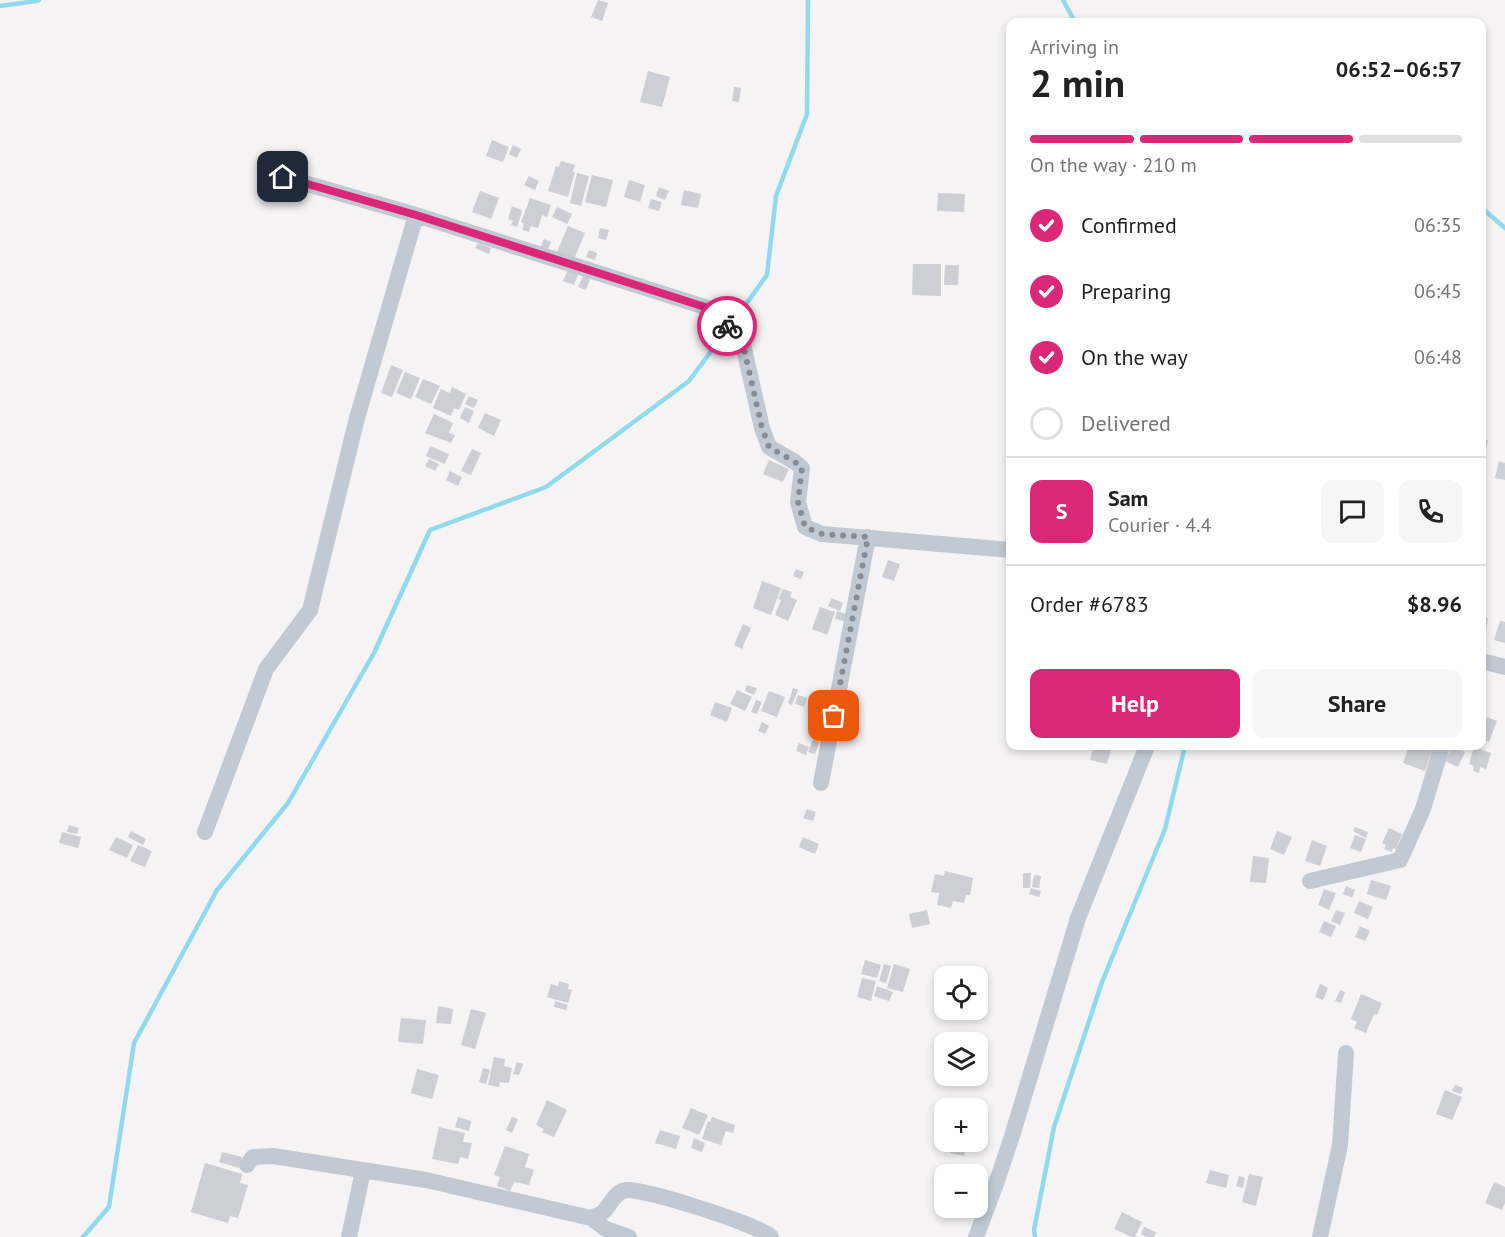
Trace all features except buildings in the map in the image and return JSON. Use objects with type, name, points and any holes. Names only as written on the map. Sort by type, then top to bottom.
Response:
[{"type":"street","points":[[283,177],[416,215],[705,307],[742,340],[762,428],[769,447],[802,468],[798,502],[805,527],[822,534],[1006,550]]},
{"type":"street","points":[[205,832],[266,669],[310,610],[357,418],[416,215]]},
{"type":"street","points":[[821,783],[868,537]]},
{"type":"street","points":[[1486,662],[1505,667]]},
{"type":"street","points":[[976,1237],[1012,1136],[1078,918],[1145,750]]},
{"type":"street","points":[[1310,881],[1400,860],[1423,809],[1441,750]]},
{"type":"street","points":[[1320,1237],[1340,1145],[1346,1053]]},
{"type":"street","points":[[247,1165],[253,1157],[273,1156],[426,1180],[591,1218],[606,1229],[629,1237]]},
{"type":"street","points":[[349,1237],[363,1171]]},
{"type":"street","points":[[591,1218],[603,1212],[614,1197],[625,1190],[643,1192],[740,1221],[771,1237]]},
{"type":"waterway","points":[[0,6],[39,0]]},
{"type":"waterway","points":[[731,325],[767,275],[776,196],[807,114],[808,0]]},
{"type":"waterway","points":[[1063,0],[1073,18]]},
{"type":"waterway","points":[[1486,211],[1505,228]]},
{"type":"waterway","points":[[83,1237],[109,1207],[134,1043],[217,890],[288,803],[374,653],[430,530],[546,487],[689,381],[726,331]]},
{"type":"waterway","points":[[1035,1237],[1034,1230],[1054,1127],[1102,982],[1165,829],[1184,750]]},
{"type":"way so far","points":[[727,326],[742,340],[762,428],[769,447],[802,468],[798,502],[805,527],[822,534],[868,537],[834,716]]},
{"type":"route","points":[[283,177],[416,215],[705,307],[727,326]]}]
